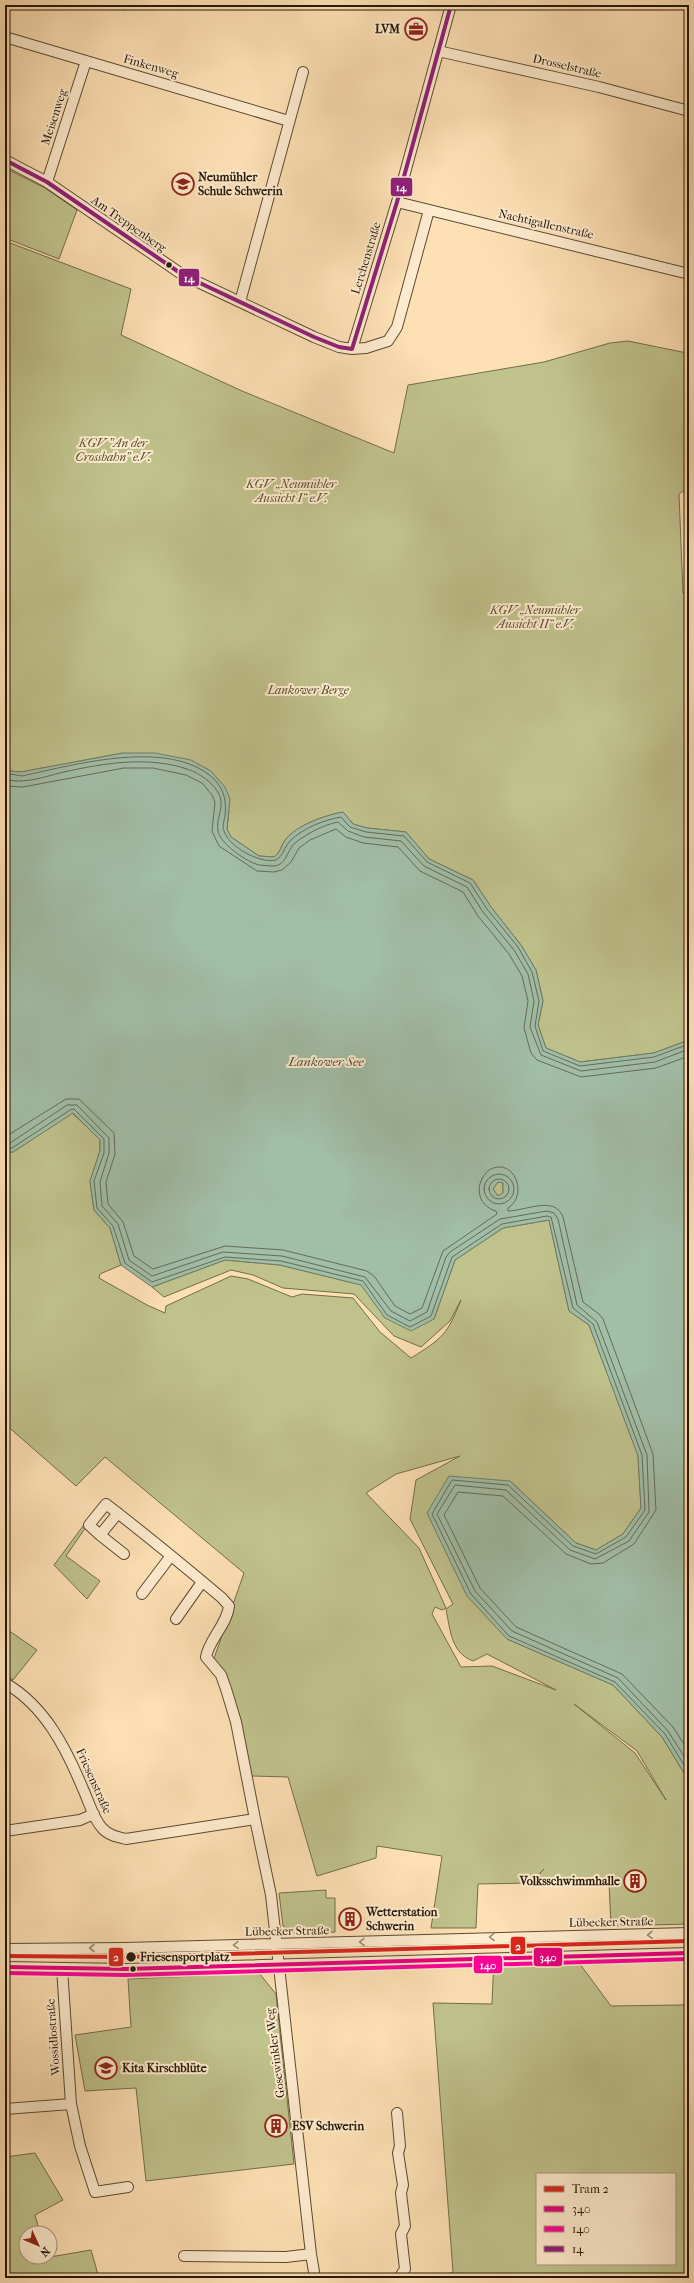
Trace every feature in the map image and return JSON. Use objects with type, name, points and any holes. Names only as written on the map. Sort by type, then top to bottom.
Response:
[{"type":"street","name":"Lerchenstraße","points":[[352,349],[397,202],[451,5]]},
{"type":"street","name":"Finkenweg","points":[[5,37],[289,120]]},
{"type":"street","name":"Drosselstraße","points":[[438,51],[599,87],[689,110]]},
{"type":"street","name":"Meisenweg","points":[[47,182],[86,61]]},
{"type":"street","points":[[240,302],[303,72]]},
{"type":"street","name":"Am Treppenberg","points":[[5,160],[47,182],[168,266],[314,337],[339,347],[352,349]]},
{"type":"street","name":"Nachtigallenstraße","points":[[397,202],[689,274]]},
{"type":"street","points":[[352,349],[366,348],[388,341],[396,327],[429,210]]},
{"type":"street","points":[[124,1554],[89,1525],[106,1504],[202,1582],[229,1606],[223,1625],[207,1651],[206,1657],[221,1675],[236,1722],[271,1895],[275,1944]]},
{"type":"street","points":[[100,1535],[118,1513]]},
{"type":"street","points":[[142,1594],[170,1557]]},
{"type":"street","points":[[176,1619],[202,1582]]},
{"type":"street","name":"Friesenstraße","points":[[5,1683],[15,1689],[40,1712],[55,1732],[66,1750],[94,1814],[102,1828],[113,1836],[126,1839],[255,1819]]},
{"type":"street","points":[[5,1831],[80,1820],[94,1814]]},
{"type":"street","name":"Lübecker Straße","points":[[5,1949],[275,1944],[689,1933]]},
{"type":"street","name":"Gosewinkler Weg","points":[[275,1944],[315,2278]]},
{"type":"street","points":[[5,1967],[125,1969],[689,1953]]},
{"type":"street","name":"Wossidlostraße","points":[[62,1968],[71,2104],[80,2146],[95,2192],[128,2187]]},
{"type":"street","points":[[5,2109],[71,2104]]},
{"type":"street","points":[[397,2113],[400,2146],[398,2152],[403,2185],[401,2193],[405,2226],[401,2234],[405,2269],[399,2278]]},
{"type":"street","points":[[184,2256],[286,2257],[311,2254]]},
{"type":"green space","points":[[83,5],[126,5],[126,10]]},
{"type":"green space","points":[[5,168],[45,188],[77,210],[59,259],[5,238]]},
{"type":"green space","points":[[5,241],[131,289],[121,335],[242,391],[394,453],[408,385],[544,362],[610,343],[628,341],[687,353],[689,348],[689,487],[679,494],[683,593],[689,594],[689,1040],[654,1053],[580,1062],[546,1048],[538,1025],[543,1001],[536,970],[521,945],[491,907],[473,880],[429,859],[406,832],[367,828],[353,824],[343,812],[320,818],[297,829],[286,839],[274,857],[259,856],[231,837],[227,829],[229,811],[123,753],[21,772],[9,771],[5,768]]},
{"type":"green space","points":[[72,1113],[100,1139],[100,1151],[90,1181],[94,1210],[110,1228],[121,1265],[100,1274],[99,1278],[147,1305],[165,1313],[166,1306],[231,1276],[248,1279],[292,1297],[302,1294],[353,1298],[380,1332],[411,1358],[443,1335],[452,1321],[461,1300],[450,1321],[421,1347],[394,1336],[354,1294],[283,1288],[253,1275],[231,1270],[164,1297],[152,1287],[225,1260],[280,1265],[362,1285],[385,1318],[434,1319],[455,1260],[503,1228],[549,1220],[569,1311],[589,1325],[638,1455],[641,1508],[623,1534],[596,1550],[576,1543],[510,1481],[507,1639],[613,1685],[662,1737],[689,1781],[689,1924],[611,1926],[609,1883],[530,1884],[544,1869],[530,1883],[478,1884],[476,1928],[431,1928],[442,1856],[377,1846],[376,1858],[317,1876],[288,1777],[252,1776],[236,1722],[212,1664],[244,1573],[105,1457],[76,1486],[5,1424],[5,1152],[13,1152]],"holes":[[[460,1456],[416,1480],[410,1519],[453,1604],[446,1609],[453,1640],[460,1652],[473,1661],[487,1654],[556,1690],[492,1666],[461,1667],[432,1614],[435,1607],[442,1610],[446,1608],[419,1548],[366,1493],[396,1474]],[[574,1704],[637,1751],[666,1800],[635,1753]]]},
{"type":"green space","points":[[498,1182],[503,1183],[503,1193],[498,1196],[493,1189]]},
{"type":"green space","points":[[83,1526],[86,1527],[66,1556],[100,1581],[87,1599],[54,1565]]},
{"type":"green space","points":[[5,1628],[37,1650],[13,1680],[5,1676]]},
{"type":"green space","points":[[326,1890],[326,1898],[335,1898],[335,1932],[296,1934],[283,1926],[279,1893]]},
{"type":"green space","points":[[574,1956],[611,2006],[682,2005],[689,2003],[689,2278],[438,2278],[453,2272],[433,2003],[492,2004],[494,1958]]},
{"type":"green space","name":"Friesensportplatz","points":[[259,1973],[276,1994],[294,2164],[146,2181],[136,2088],[85,2091],[75,2035],[131,2027],[128,1979]]},
{"type":"green space","points":[[35,2153],[63,2200],[35,2215],[38,2225],[18,2225],[18,2265],[58,2265],[58,2256],[91,2250],[99,2278],[5,2278],[5,2157]]},
{"type":"water","name":"Lankower See","points":[[123,753],[155,753],[191,760],[211,771],[225,787],[230,799],[227,829],[231,837],[259,856],[274,857],[286,839],[297,829],[320,818],[343,812],[353,824],[367,828],[406,832],[429,859],[473,880],[491,907],[521,945],[536,970],[543,1001],[538,1025],[546,1048],[580,1062],[654,1053],[689,1040],[689,1781],[662,1737],[613,1685],[507,1639],[467,1596],[427,1513],[449,1476],[510,1481],[576,1543],[596,1550],[623,1534],[641,1508],[638,1456],[589,1325],[569,1311],[549,1220],[503,1228],[455,1260],[434,1319],[411,1331],[385,1318],[361,1285],[280,1265],[225,1260],[152,1287],[121,1265],[110,1228],[94,1210],[90,1181],[100,1151],[100,1140],[73,1113],[13,1152],[5,1152],[5,768],[9,771],[21,772]],"holes":[[[498,1182],[503,1183],[503,1193],[498,1196],[493,1189]]]},
{"type":"tram line","name":"2","points":[[5,1956],[125,1957],[689,1941]]},
{"type":"transit line","name":"14","points":[[5,160],[47,182],[183,275],[314,337],[339,347],[352,349],[397,202],[451,5]]},
{"type":"transit line","name":"340","points":[[5,1967],[125,1969],[689,1953]]},
{"type":"transit line","name":"140","points":[[5,1973],[125,1975],[689,1959]]},
{"type":"place","name":"LVM","points":[[416,29]]},
{"type":"place","name":"Neumühler Schule Schwerin","points":[[183,184]]},
{"type":"place","name":"Volksschwimmhalle","points":[[635,1881]]},
{"type":"place","name":"Wetterstation Schwerin","points":[[350,1919]]},
{"type":"place","name":"Friesensportplatz","points":[[131,1957]]},
{"type":"place","name":"Kita Kirschblüte","points":[[106,2068]]},
{"type":"place","name":"ESV Schwerin","points":[[276,2126]]},
{"type":"park label","name":"KGV \"An der Crossbahn\" e.V.","points":[[113,450]]},
{"type":"park label","name":"KGV „Neumühler Aussicht I“ e.V.","points":[[291,491]]},
{"type":"park label","name":"KGV „Neumühler Aussicht II“ e.V.","points":[[535,617]]},
{"type":"park label","name":"Lankower Berge","points":[[308,690]]}]
